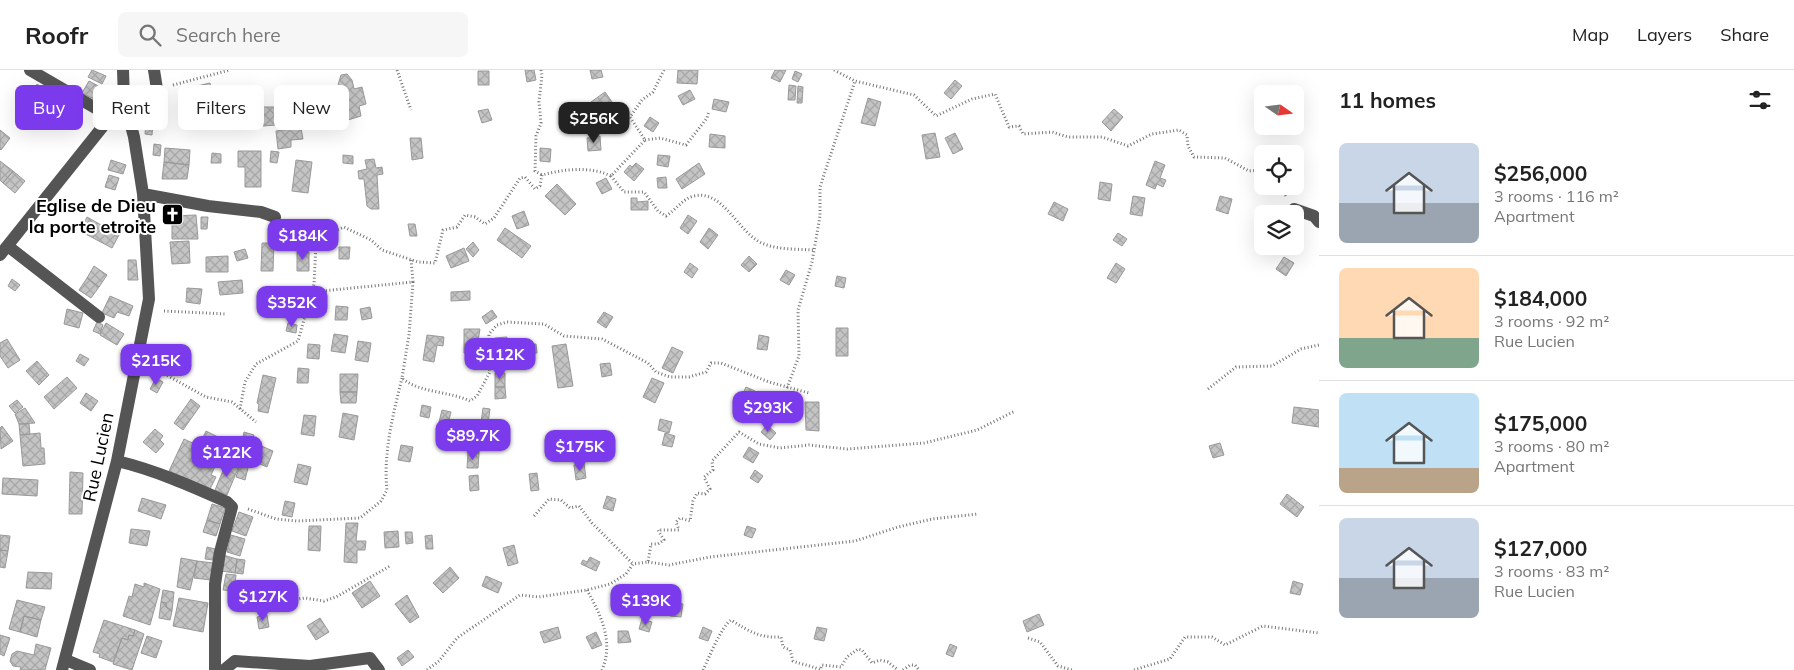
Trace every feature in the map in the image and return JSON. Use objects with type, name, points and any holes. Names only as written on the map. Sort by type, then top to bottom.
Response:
[{"type":"street","points":[[30,70],[93,107]]},
{"type":"street","name":"Rue Lucien","points":[[123,70],[124,85]]},
{"type":"street","points":[[154,70],[156,85]]},
{"type":"street","points":[[99,317],[4,251],[101,130]]},
{"type":"street","name":"Rue Lucien","points":[[64,665],[117,461],[149,299],[143,194],[132,130]]},
{"type":"street","points":[[143,194],[208,206],[261,212],[275,217]]},
{"type":"street","points":[[1304,212],[1314,216],[1319,222]]},
{"type":"street","points":[[117,461],[138,466],[190,486],[227,502],[232,507],[220,552],[215,584],[216,670]]},
{"type":"street","points":[[224,670],[235,661],[310,666],[370,658],[379,670]]},
{"type":"street","points":[[64,665],[90,670]]},
{"type":"path","points":[[168,86],[230,70]]},
{"type":"path","points":[[397,70],[411,110]]},
{"type":"path","points":[[541,70],[539,102],[541,123],[536,136],[535,171],[542,175],[589,169],[600,171],[611,176],[624,192],[644,192],[658,211],[666,216],[680,204],[694,196],[710,196],[746,232],[763,244],[814,250]]},
{"type":"path","points":[[645,140],[630,117],[642,100],[653,92],[664,70]]},
{"type":"path","points":[[834,70],[855,81],[914,95],[936,116],[972,99],[995,94],[1009,127],[1019,126],[1022,134],[1052,132],[1076,138],[1102,137],[1128,146],[1152,134],[1179,130],[1187,135],[1188,146],[1194,157],[1226,158],[1249,171],[1254,171]]},
{"type":"path","points":[[788,388],[799,356],[798,310],[814,250],[820,216],[820,187],[855,81]]},
{"type":"path","points":[[611,176],[645,140],[660,138],[686,145],[707,118],[709,111]]},
{"type":"path","points":[[240,409],[246,382],[256,364],[298,341],[312,292],[316,244],[326,235],[344,227],[371,240],[382,250],[418,262],[434,263],[443,230],[458,226],[465,215],[474,216],[485,224],[494,218],[520,178],[525,177],[535,189],[540,186],[542,175]]},
{"type":"path","points":[[275,217],[304,240],[316,244]]},
{"type":"path","points":[[232,507],[242,507],[276,519],[297,521],[360,518],[380,500],[387,490],[385,473],[391,428],[402,378],[413,299],[411,260]]},
{"type":"path","points":[[312,292],[413,282]]},
{"type":"path","points":[[146,310],[226,314]]},
{"type":"path","points":[[402,378],[409,384],[442,391],[470,401],[478,396],[490,372],[487,359],[489,334],[497,325],[506,322],[544,324],[564,336],[602,339],[648,364],[656,372],[670,377],[689,377],[706,372],[711,363],[721,363],[788,388],[808,393]]},
{"type":"path","points":[[1208,389],[1236,368],[1272,366],[1301,350],[1319,346]]},
{"type":"path","points":[[137,357],[206,397],[232,402],[256,422]]},
{"type":"path","points":[[648,562],[651,544],[658,544],[664,540],[658,530],[679,530],[676,522],[680,518],[690,521],[693,501],[698,493],[705,494],[710,489],[704,477],[713,470],[712,461],[739,432],[759,444],[780,448],[809,445],[847,449],[924,444],[977,430],[1015,411]]},
{"type":"path","points":[[534,516],[549,500],[561,500],[570,508],[579,506],[592,523],[633,564]]},
{"type":"path","points":[[428,670],[439,662],[457,638],[520,595],[538,597],[587,590],[610,584],[626,574],[633,564],[648,562],[669,564],[710,557],[855,541],[898,527],[978,514]]},
{"type":"path","points":[[216,597],[266,600],[304,598],[324,601],[336,597],[390,566]]},
{"type":"path","points":[[587,590],[598,611],[608,648],[607,660],[602,670]]},
{"type":"path","points":[[703,670],[710,652],[716,648],[726,624],[732,620],[744,629],[757,632],[768,638],[781,637],[783,647],[790,650],[793,661],[803,665],[809,664],[820,670],[822,665],[841,668],[847,657],[858,649],[862,650],[872,664],[880,660],[888,662],[898,670]]},
{"type":"path","points":[[1134,670],[1170,659],[1185,637],[1212,637],[1226,645],[1263,626],[1319,633]]},
{"type":"path","points":[[1028,638],[1040,642],[1058,666],[1072,670]]},
{"type":"path","points":[[903,670],[910,665],[915,665],[919,670]]},
{"type":"building","points":[[92,70],[106,76],[102,84],[88,77]]},
{"type":"building","points":[[525,70],[534,70],[536,80],[527,82]]},
{"type":"building","points":[[590,70],[601,70],[603,77],[592,79]]},
{"type":"building","points":[[678,70],[698,70],[697,84],[677,83]]},
{"type":"building","points":[[775,70],[786,70],[780,82],[771,78]]},
{"type":"building","points":[[478,71],[489,71],[489,85],[478,85]]},
{"type":"building","points":[[795,71],[802,74],[798,82],[792,79]]},
{"type":"building","points":[[347,74],[352,80],[354,89],[362,87],[366,104],[359,106],[361,116],[349,120],[349,85],[338,85],[341,75]]},
{"type":"building","points":[[955,80],[962,86],[951,99],[944,93]]},
{"type":"building","points":[[89,81],[96,85],[93,85],[93,98],[83,94]]},
{"type":"building","points":[[789,85],[796,86],[795,100],[788,100]]},
{"type":"building","points":[[798,86],[803,87],[802,103],[797,103]]},
{"type":"building","points":[[690,90],[695,99],[683,105],[678,96]]},
{"type":"building","points":[[605,92],[617,109],[604,119],[591,102]]},
{"type":"building","points":[[868,98],[881,102],[875,126],[861,123]]},
{"type":"building","points":[[714,99],[729,102],[726,112],[712,109]]},
{"type":"building","points":[[264,107],[274,107],[274,125],[264,126]]},
{"type":"building","points":[[488,109],[492,120],[482,123],[478,111]]},
{"type":"building","points":[[1114,109],[1123,117],[1111,131],[1102,122]]},
{"type":"building","points":[[650,117],[659,123],[653,132],[644,126]]},
{"type":"building","points":[[616,120],[622,128],[614,134],[608,125]]},
{"type":"building","points":[[0,130],[10,138],[1,150],[0,149]]},
{"type":"building","points":[[145,130],[152,130],[152,135],[145,134]]},
{"type":"building","points":[[301,130],[303,139],[291,140],[291,147],[278,149],[276,131]]},
{"type":"building","points":[[935,133],[940,157],[926,159],[922,135]]},
{"type":"building","points":[[955,133],[963,149],[953,154],[945,138]]},
{"type":"building","points":[[710,134],[725,136],[725,148],[709,147]]},
{"type":"building","points":[[600,136],[601,150],[588,151],[587,138]]},
{"type":"building","points":[[410,138],[421,138],[423,158],[412,160]]},
{"type":"building","points":[[154,144],[161,145],[160,156],[153,155]]},
{"type":"building","points":[[165,148],[190,150],[189,165],[164,162]]},
{"type":"building","points":[[540,148],[551,149],[550,162],[540,161]]},
{"type":"building","points":[[238,151],[261,151],[261,187],[245,187],[245,167],[238,167]]},
{"type":"building","points":[[271,151],[279,152],[277,163],[270,162]]},
{"type":"building","points":[[212,153],[221,154],[221,163],[211,163]]},
{"type":"building","points":[[343,155],[353,156],[353,164],[343,163]]},
{"type":"building","points":[[658,155],[670,156],[668,167],[657,165]]},
{"type":"building","points":[[374,159],[376,168],[382,167],[383,174],[377,175],[379,209],[371,209],[367,206],[364,179],[359,179],[358,171],[367,169],[365,160]]},
{"type":"building","points":[[111,160],[126,165],[123,174],[108,170]]},
{"type":"building","points":[[296,160],[312,162],[308,193],[292,191]]},
{"type":"building","points":[[0,161],[13,171],[3,183],[0,180]]},
{"type":"building","points":[[1155,161],[1165,165],[1160,178],[1166,180],[1163,187],[1157,184],[1155,189],[1146,185]]},
{"type":"building","points":[[164,162],[189,165],[187,179],[162,179]]},
{"type":"building","points":[[636,163],[644,169],[634,181],[624,172],[630,165],[632,167]]},
{"type":"building","points":[[699,163],[705,174],[682,189],[676,179]]},
{"type":"building","points":[[13,171],[25,181],[15,193],[3,183]]},
{"type":"building","points":[[109,175],[119,178],[115,190],[105,187]]},
{"type":"building","points":[[666,177],[667,188],[658,188],[657,178]]},
{"type":"building","points":[[606,178],[612,189],[602,194],[596,183]]},
{"type":"building","points":[[1100,182],[1112,184],[1110,201],[1098,199]]},
{"type":"building","points":[[557,184],[576,204],[565,215],[545,196]]},
{"type":"building","points":[[1133,196],[1145,198],[1142,216],[1130,214]]},
{"type":"building","points":[[1220,196],[1232,199],[1228,214],[1216,210]]},
{"type":"building","points":[[631,198],[637,198],[637,202],[648,201],[648,210],[631,210]]},
{"type":"building","points":[[1054,202],[1068,209],[1063,221],[1048,214]]},
{"type":"building","points":[[524,211],[529,225],[517,229],[512,216]]},
{"type":"building","points":[[196,215],[198,239],[172,239],[172,216]]},
{"type":"building","points":[[688,215],[697,221],[688,234],[680,228]]},
{"type":"building","points":[[87,217],[119,235],[112,248],[80,231]]},
{"type":"building","points":[[201,217],[208,217],[207,229],[201,229]]},
{"type":"building","points":[[408,224],[415,224],[417,236],[410,236]]},
{"type":"building","points":[[505,228],[531,246],[522,258],[497,240]]},
{"type":"building","points":[[709,228],[718,235],[708,249],[700,242]]},
{"type":"building","points":[[1118,233],[1127,239],[1122,246],[1113,240]]},
{"type":"building","points":[[189,241],[190,263],[172,264],[170,242]]},
{"type":"building","points":[[473,242],[479,250],[473,257],[466,249]]},
{"type":"building","points":[[262,243],[274,243],[273,271],[261,271]]},
{"type":"building","points":[[339,247],[350,247],[349,259],[339,259]]},
{"type":"building","points":[[464,248],[469,261],[451,268],[446,256]]},
{"type":"building","points":[[245,249],[248,258],[237,261],[234,252]]},
{"type":"building","points":[[297,252],[309,252],[309,271],[297,271]]},
{"type":"building","points":[[228,256],[228,272],[206,272],[206,257]]},
{"type":"building","points":[[749,256],[757,264],[749,272],[741,265]]},
{"type":"building","points":[[1284,257],[1294,263],[1286,276],[1276,269]]},
{"type":"building","points":[[128,260],[136,260],[138,280],[128,280]]},
{"type":"building","points":[[690,263],[698,269],[692,278],[684,272]]},
{"type":"building","points":[[1116,263],[1125,269],[1116,283],[1107,278]]},
{"type":"building","points":[[94,266],[107,275],[99,287],[87,278]]},
{"type":"building","points":[[786,270],[795,275],[789,285],[780,280]]},
{"type":"building","points":[[837,276],[846,278],[844,288],[835,286]]},
{"type":"building","points":[[87,278],[99,287],[91,298],[79,290]]},
{"type":"building","points":[[12,279],[20,285],[15,291],[8,286]]},
{"type":"building","points":[[242,280],[243,293],[220,295],[218,282]]},
{"type":"building","points":[[187,288],[202,289],[200,304],[186,302]]},
{"type":"building","points":[[470,291],[470,300],[451,301],[451,292]]},
{"type":"building","points":[[110,296],[133,306],[129,316],[117,312],[114,318],[102,313]]},
{"type":"building","points":[[336,306],[348,307],[347,320],[335,320]]},
{"type":"building","points":[[370,307],[372,318],[362,320],[360,309]]},
{"type":"building","points":[[67,309],[83,313],[79,328],[64,324]]},
{"type":"building","points":[[492,310],[497,317],[486,324],[482,317]]},
{"type":"building","points":[[604,312],[613,317],[606,328],[597,322]]},
{"type":"building","points":[[97,322],[103,325],[100,334],[93,331]]},
{"type":"building","points":[[106,323],[124,334],[117,345],[100,335]]},
{"type":"building","points":[[288,323],[297,325],[296,333],[286,331]]},
{"type":"building","points":[[836,328],[848,328],[848,356],[836,356]]},
{"type":"building","points":[[464,329],[480,329],[476,353],[464,353]]},
{"type":"building","points":[[334,334],[348,336],[345,353],[331,351]]},
{"type":"building","points":[[427,335],[444,337],[443,346],[437,345],[434,362],[423,360]]},
{"type":"building","points":[[759,335],[769,337],[767,350],[757,349]]},
{"type":"building","points":[[507,337],[507,358],[495,358],[495,338]]},
{"type":"building","points":[[7,339],[20,360],[8,368],[0,356],[0,343]]},
{"type":"building","points":[[358,341],[371,343],[368,362],[355,360]]},
{"type":"building","points":[[308,344],[320,345],[319,359],[307,358]]},
{"type":"building","points":[[536,344],[537,353],[526,353],[526,345]]},
{"type":"building","points":[[566,344],[573,386],[558,388],[552,346]]},
{"type":"building","points":[[672,347],[683,352],[673,373],[662,368]]},
{"type":"building","points":[[80,354],[89,359],[84,366],[76,361]]},
{"type":"building","points":[[37,361],[49,375],[39,385],[26,371]]},
{"type":"building","points":[[610,363],[612,375],[602,377],[600,364]]},
{"type":"building","points":[[298,368],[309,369],[308,383],[297,383]]},
{"type":"building","points":[[495,373],[505,373],[505,387],[495,387]]},
{"type":"building","points":[[340,374],[358,374],[357,392],[340,392]]},
{"type":"building","points":[[263,375],[276,378],[268,413],[258,411],[259,404],[257,403]]},
{"type":"building","points":[[67,377],[77,388],[54,409],[44,397]]},
{"type":"building","points":[[156,378],[163,382],[157,393],[150,389]]},
{"type":"building","points":[[652,378],[664,383],[655,403],[643,397]]},
{"type":"building","points":[[495,387],[505,387],[506,398],[495,399]]},
{"type":"building","points":[[746,387],[755,391],[748,406],[739,402]]},
{"type":"building","points":[[340,392],[357,392],[356,403],[341,403]]},
{"type":"building","points":[[86,393],[98,401],[91,411],[80,403]]},
{"type":"building","points":[[191,399],[200,406],[183,430],[174,423]]},
{"type":"building","points":[[17,400],[23,407],[15,413],[9,406]]},
{"type":"building","points":[[805,402],[819,402],[819,431],[806,430]]},
{"type":"building","points":[[422,405],[431,407],[429,418],[420,416]]},
{"type":"building","points":[[1294,407],[1319,410],[1319,427],[1292,423]]},
{"type":"building","points":[[25,408],[35,423],[19,424],[15,414]]},
{"type":"building","points":[[483,408],[490,409],[487,431],[480,430]]},
{"type":"building","points":[[442,410],[451,412],[448,424],[439,422]]},
{"type":"building","points":[[343,413],[358,416],[354,440],[339,437]]},
{"type":"building","points":[[304,415],[316,416],[314,436],[301,434]]},
{"type":"building","points":[[660,419],[672,422],[669,433],[658,430]]},
{"type":"building","points":[[19,424],[29,424],[30,434],[20,435]]},
{"type":"building","points":[[767,425],[776,433],[770,440],[761,432]]},
{"type":"building","points":[[2,426],[13,441],[1,449],[0,428]]},
{"type":"building","points":[[155,429],[163,436],[160,440],[164,444],[156,453],[143,442]]},
{"type":"building","points":[[206,431],[220,438],[215,448],[201,442]]},
{"type":"building","points":[[244,432],[254,435],[249,452],[240,450]]},
{"type":"building","points":[[40,433],[41,448],[44,448],[45,464],[23,466],[20,435]]},
{"type":"building","points":[[665,433],[675,436],[672,447],[662,445]]},
{"type":"building","points":[[469,437],[480,437],[479,453],[468,453]]},
{"type":"building","points":[[184,439],[220,456],[211,475],[216,477],[209,491],[169,471]]},
{"type":"building","points":[[1220,443],[1224,455],[1213,458],[1209,446]]},
{"type":"building","points":[[259,445],[273,451],[267,467],[253,461]]},
{"type":"building","points":[[401,445],[413,447],[410,462],[398,460]]},
{"type":"building","points":[[563,447],[571,447],[571,459],[563,459]]},
{"type":"building","points":[[749,447],[759,453],[753,463],[743,457]]},
{"type":"building","points":[[223,448],[233,451],[231,457],[221,454]]},
{"type":"building","points":[[468,453],[479,453],[478,468],[467,468]]},
{"type":"building","points":[[227,461],[239,466],[227,495],[215,490]]},
{"type":"building","points":[[241,461],[249,464],[245,480],[236,477]]},
{"type":"building","points":[[584,463],[586,478],[576,480],[574,465]]},
{"type":"building","points":[[298,464],[311,467],[307,485],[294,482]]},
{"type":"building","points":[[755,470],[763,476],[758,483],[750,478]]},
{"type":"building","points":[[70,472],[83,473],[82,514],[69,514]]},
{"type":"building","points":[[537,473],[539,490],[531,491],[529,474]]},
{"type":"building","points":[[478,475],[479,490],[470,491],[469,476]]},
{"type":"building","points":[[3,478],[38,480],[37,496],[2,494]]},
{"type":"building","points":[[1287,494],[1304,507],[1297,517],[1280,504]]},
{"type":"building","points":[[607,496],[616,499],[613,511],[603,508]]},
{"type":"building","points":[[142,498],[166,505],[161,519],[138,511]]},
{"type":"building","points":[[285,501],[295,503],[292,517],[282,515]]},
{"type":"building","points":[[212,504],[225,508],[220,524],[207,520]]},
{"type":"building","points":[[239,512],[253,517],[246,536],[232,531]]},
{"type":"building","points":[[207,520],[220,524],[216,536],[203,532]]},
{"type":"building","points":[[346,523],[358,523],[356,541],[366,541],[365,550],[357,550],[357,563],[344,562]]},
{"type":"building","points":[[309,526],[321,526],[320,551],[308,550]]},
{"type":"building","points":[[747,526],[756,529],[752,538],[744,535]]},
{"type":"building","points":[[131,529],[150,531],[147,546],[129,543]]},
{"type":"building","points":[[398,531],[399,547],[385,548],[384,532]]},
{"type":"building","points":[[405,532],[412,532],[413,543],[406,544]]},
{"type":"building","points":[[0,535],[10,536],[8,551],[0,550]]},
{"type":"building","points":[[231,535],[245,539],[240,556],[227,552]]},
{"type":"building","points":[[432,535],[433,549],[426,549],[425,536]]},
{"type":"building","points":[[514,545],[518,563],[508,566],[503,548]]},
{"type":"building","points":[[207,547],[215,549],[213,560],[205,559]]},
{"type":"building","points":[[0,550],[8,551],[5,568],[0,567]]},
{"type":"building","points":[[223,555],[237,559],[235,573],[221,571]]},
{"type":"building","points":[[590,557],[600,562],[596,571],[581,564],[583,560],[587,562]]},
{"type":"building","points":[[181,558],[197,561],[190,590],[177,587]]},
{"type":"building","points":[[237,559],[245,560],[243,574],[235,573]]},
{"type":"building","points":[[197,561],[214,563],[211,580],[194,578]]},
{"type":"building","points":[[450,567],[459,578],[443,593],[433,583]]},
{"type":"building","points":[[28,572],[52,573],[51,589],[26,588]]},
{"type":"building","points":[[226,574],[236,575],[234,591],[223,590]]},
{"type":"building","points":[[486,576],[502,583],[498,593],[482,586]]},
{"type":"building","points":[[370,581],[380,596],[362,608],[352,593]]},
{"type":"building","points":[[1293,581],[1303,584],[1300,595],[1290,593]]},
{"type":"building","points":[[144,583],[160,589],[150,625],[123,616],[129,596],[132,597],[135,584],[144,587]]},
{"type":"building","points":[[257,584],[265,584],[265,595],[257,595]]},
{"type":"building","points":[[163,590],[174,592],[172,611],[166,607],[166,603],[161,602]]},
{"type":"building","points":[[407,595],[419,617],[410,623],[395,604]]},
{"type":"building","points":[[179,598],[208,603],[203,632],[173,626]]},
{"type":"building","points":[[17,600],[45,607],[41,620],[24,616],[20,632],[9,629]]},
{"type":"building","points":[[161,602],[166,603],[166,607],[172,611],[170,620],[159,618]]},
{"type":"building","points":[[672,602],[683,604],[681,617],[670,616]]},
{"type":"building","points":[[1039,614],[1044,625],[1027,632],[1023,621]]},
{"type":"building","points":[[267,615],[269,627],[259,629],[257,617]]},
{"type":"building","points":[[24,616],[41,620],[37,637],[20,632]]},
{"type":"building","points":[[320,618],[329,632],[316,640],[307,626]]},
{"type":"building","points":[[642,619],[652,622],[649,632],[639,629]]},
{"type":"building","points":[[104,620],[135,630],[133,636],[129,635],[128,640],[122,638],[113,662],[99,657],[100,654],[93,652]]},
{"type":"building","points":[[558,627],[561,638],[544,643],[540,632]]},
{"type":"building","points":[[703,627],[712,631],[708,641],[699,638]]},
{"type":"building","points":[[817,627],[827,629],[824,641],[814,639]]},
{"type":"building","points":[[135,630],[144,634],[132,670],[113,664],[122,638],[128,640],[129,635],[133,636]]},
{"type":"building","points":[[618,631],[628,631],[631,642],[618,643]]},
{"type":"building","points":[[596,632],[602,645],[592,649],[586,637]]},
{"type":"building","points":[[0,635],[10,638],[4,656],[0,654]]},
{"type":"building","points":[[147,636],[162,641],[156,658],[141,653]]},
{"type":"building","points":[[36,644],[51,648],[45,670],[20,670],[21,667],[13,666],[10,661],[12,654],[17,651],[34,655]]},
{"type":"building","points":[[950,644],[957,647],[953,657],[946,654]]},
{"type":"building","points":[[408,650],[414,657],[402,666],[397,658]]},
{"type":"place","name":"Eglise de Dieu la porte etroite","points":[[172,215]]}]
